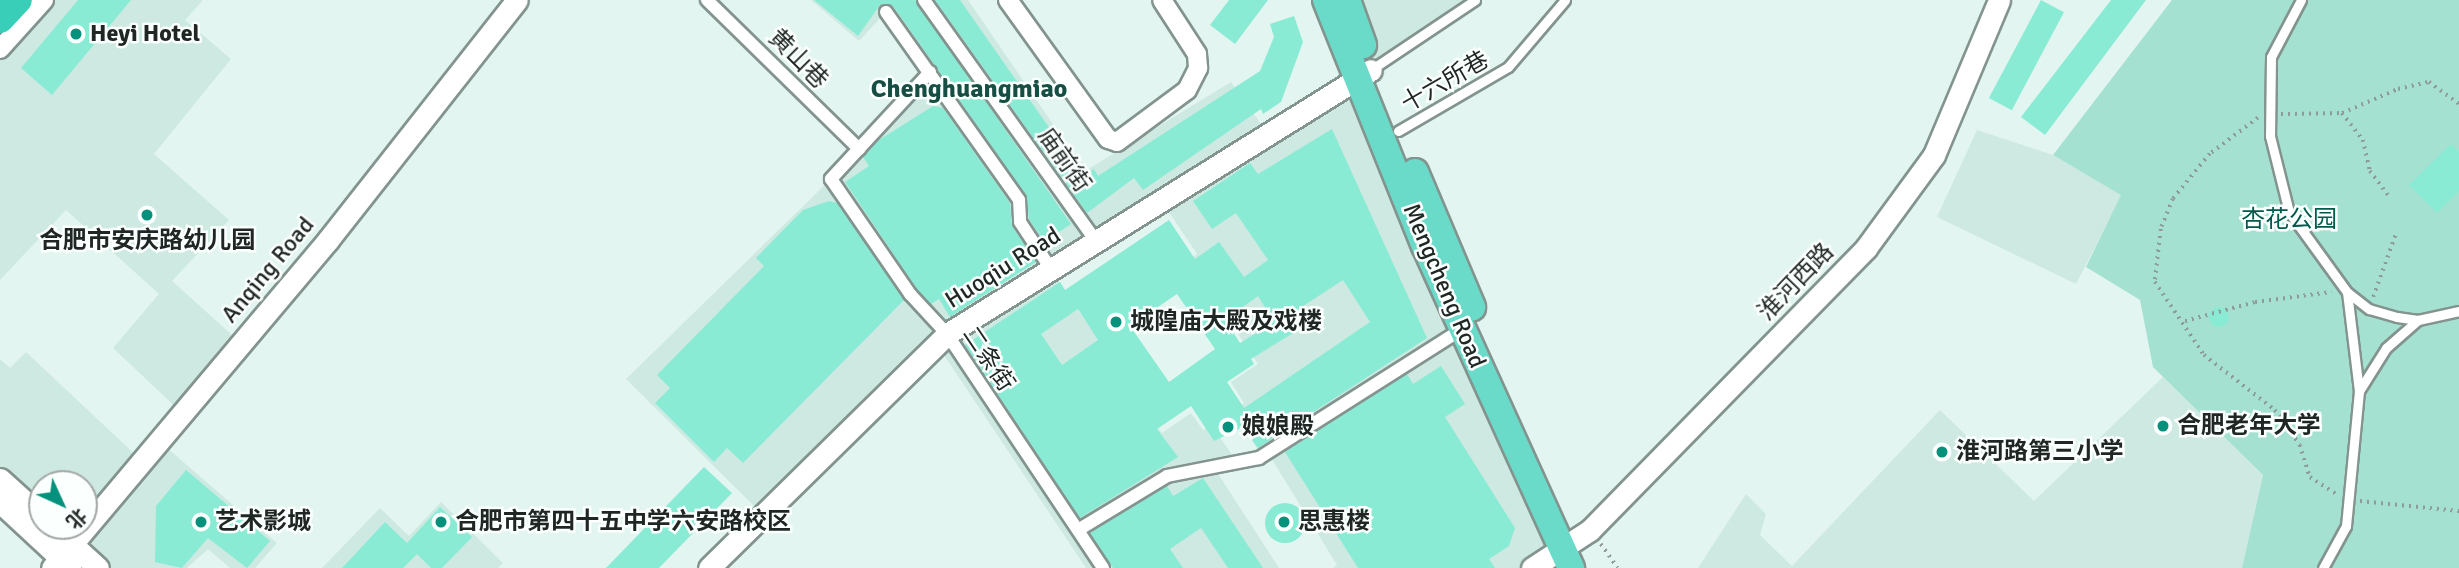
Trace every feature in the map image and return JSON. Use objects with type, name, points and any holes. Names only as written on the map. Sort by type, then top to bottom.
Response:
[{"type":"highway","points":[[0,19],[18,0]]},
{"type":"main road","name":"Mengcheng Road","points":[[1326,0],[1398,131],[1574,547]]},
{"type":"main road","name":"Mengcheng Road","points":[[1347,0],[1365,73],[1462,329],[1587,568]]},
{"type":"street","points":[[0,49],[44,0]]},
{"type":"street","name":"Anqing Road","points":[[64,560],[328,240],[517,0]]},
{"type":"street","name":"黄山巷","points":[[706,0],[859,149]]},
{"type":"street","name":"庙前街","points":[[924,0],[1096,241]]},
{"type":"street","points":[[1008,0],[1108,139],[1117,142],[1187,90],[1198,68],[1197,54],[1162,0]]},
{"type":"street","name":"淮河西路","points":[[1532,568],[1574,547],[1890,219],[1957,111],[1999,0]]},
{"type":"street","points":[[886,12],[1019,200],[1018,218],[1051,269]]},
{"type":"street","points":[[859,149],[930,72]]},
{"type":"street","name":"Huoqiu Road","points":[[709,568],[947,334],[1365,73]]},
{"type":"street","name":"二条街","points":[[859,149],[831,178],[911,294],[947,334],[1103,568]]},
{"type":"street","points":[[1078,530],[1167,476],[1259,458],[1462,329]]},
{"type":"street","points":[[0,479],[28,504]]},
{"type":"street","points":[[0,502],[64,560],[98,568]]},
{"type":"street","points":[[57,540],[64,560]]},
{"type":"lane","points":[[1365,73],[1475,0]]},
{"type":"lane","name":"十六所巷","points":[[1398,131],[1508,67],[1566,0]]},
{"type":"lane","points":[[2301,0],[2273,47],[2269,111],[2283,197],[2347,292],[2369,309],[2418,320],[2459,311]]},
{"type":"lane","points":[[2323,568],[2341,542],[2350,500],[2359,391],[2347,292]]},
{"type":"lane","points":[[2359,391],[2386,348],[2418,320]]},
{"type":"path","points":[[2459,104],[2429,82],[2398,89],[2342,113],[2292,116],[2269,111],[2189,175],[2161,229],[2155,282],[2185,321],[2213,365],[2288,425],[2310,477],[2350,500],[2459,512]]},
{"type":"path","points":[[2342,113],[2363,140],[2370,171],[2388,195]]},
{"type":"path","points":[[2369,309],[2396,233]]},
{"type":"path","points":[[2185,321],[2308,292],[2347,292]]},
{"type":"path","points":[[1574,547],[1618,568]]},
{"type":"shaded area","points":[[44,0],[203,0],[185,20],[231,59],[154,154],[229,220],[172,281],[241,343],[182,413],[113,348],[159,294],[66,210],[0,280],[0,49]]},
{"type":"shaded area","points":[[811,0],[968,0],[1085,171],[1231,82],[1268,134],[1359,76],[1561,550],[1532,568],[1333,568],[1337,565],[1268,453],[1262,456],[1233,411],[1244,403],[1231,382],[1258,364],[1189,260],[1197,254],[1161,200],[1051,270],[1162,433],[1191,413],[1203,430],[1211,425],[1233,456],[1215,469],[1279,568],[1086,568],[936,343],[762,514],[626,379],[831,179],[929,72],[886,12],[859,41]]},
{"type":"shaded area","points":[[1347,0],[1469,0],[1371,70]]},
{"type":"shaded area","points":[[1977,130],[2053,155],[2122,195],[2076,284],[1937,217]]},
{"type":"shaded area","points":[[26,352],[142,461],[159,441],[277,543],[255,568],[230,568],[208,549],[187,568],[98,568],[67,540],[98,540],[98,470],[28,470],[28,504],[0,479],[0,359],[10,368]]},
{"type":"shaded area","points":[[2163,377],[2263,475],[2242,568],[1698,568],[1746,494],[1766,514],[1760,535],[1792,566],[1940,410],[2034,501]]},
{"type":"shaded area","name":"合肥市第四十五中学六安路校区","points":[[441,502],[503,563],[498,568],[322,568],[380,508],[409,536]]},
{"type":"green space","name":"杏花公园","points":[[2172,0],[2459,0],[2459,568],[2242,568],[2263,475],[2153,367],[2140,300],[2086,267],[2121,195],[2053,155]]},
{"type":"building","name":"Heyi Hotel","points":[[78,0],[131,0],[52,95],[21,68]]},
{"type":"building","points":[[814,0],[915,0],[1071,224],[1044,242],[1029,219],[1026,195],[893,6],[880,5],[858,36]]},
{"type":"building","points":[[935,0],[960,0],[1083,176],[1094,169],[1098,176],[1260,71],[1274,37],[1270,24],[1294,16],[1303,42],[1281,102],[1263,114],[1261,109],[1143,190],[1134,178],[1087,213]]},
{"type":"building","points":[[1229,0],[1268,0],[1235,44],[1210,25]]},
{"type":"building","points":[[2041,0],[2064,12],[2012,110],[1989,98]]},
{"type":"building","points":[[2111,0],[2146,0],[2045,135],[2021,117]]},
{"type":"building","points":[[933,106],[943,108],[1010,203],[1012,226],[1036,262],[950,317],[939,299],[931,304],[917,289],[845,182],[869,166],[863,157],[879,140]]},
{"type":"building","points":[[1332,129],[1427,338],[1258,448],[1243,427],[1214,441],[1191,406],[1157,429],[1178,457],[1080,518],[965,345],[1060,282],[1065,290],[1169,220],[1195,259],[1219,242],[1244,277],[1268,260],[1236,213],[1212,229],[1193,201],[1250,163],[1258,174]],"holes":[[[1343,280],[1370,322],[1244,408],[1227,382],[1254,364],[1251,359],[1303,327],[1294,312]],[[1177,294],[1215,349],[1169,382],[1130,326]],[[1258,296],[1274,322],[1240,343],[1225,320]],[[1078,309],[1098,340],[1062,365],[1041,334]]]},
{"type":"building","points":[[2451,144],[2459,152],[2459,191],[2437,213],[2409,185]]},
{"type":"building","points":[[829,201],[837,203],[904,300],[743,463],[727,448],[714,462],[655,403],[670,388],[657,375],[764,266],[756,258],[803,210]]},
{"type":"building","points":[[2219,307],[2226,310],[2229,317],[2226,324],[2219,327],[2212,324],[2209,317],[2212,310]]},
{"type":"building","points":[[1441,366],[1465,404],[1445,417],[1515,528],[1509,546],[1489,559],[1495,568],[1358,568],[1285,452],[1407,374],[1413,384]]},
{"type":"building","points":[[704,467],[732,493],[659,568],[606,568]]},
{"type":"building","name":"艺术影城","points":[[186,470],[270,541],[247,568],[208,538],[182,568],[155,562],[156,506]]},
{"type":"building","points":[[1203,478],[1263,568],[1228,568],[1201,528],[1170,549],[1183,568],[1113,568],[1090,533],[1167,486],[1173,496]]},
{"type":"building","name":"思惠楼","points":[[1285,503],[1299,509],[1305,523],[1299,537],[1285,543],[1271,537],[1265,523],[1271,509]]},
{"type":"building","points":[[440,507],[472,537],[442,568],[431,568],[417,554],[403,568],[342,568],[385,522],[407,543]]},
{"type":"place","name":"Heyi Hotel","points":[[76,34]]},
{"type":"place","name":"合肥市安庆路幼儿园","points":[[147,215]]},
{"type":"place","name":"城隍庙大殿及戏楼","points":[[1116,322]]},
{"type":"place","name":"合肥老年大学","points":[[2163,426]]},
{"type":"place","name":"娘娘殿","points":[[1228,427]]},
{"type":"place","name":"淮河路第三小学","points":[[1942,452]]},
{"type":"place","name":"艺术影城","points":[[201,522]]},
{"type":"place","name":"合肥市第四十五中学六安路校区","points":[[441,522]]},
{"type":"place","name":"思惠楼","points":[[1284,522]]},
{"type":"district","name":"Chenghuangmiao","points":[[969,90]]}]
